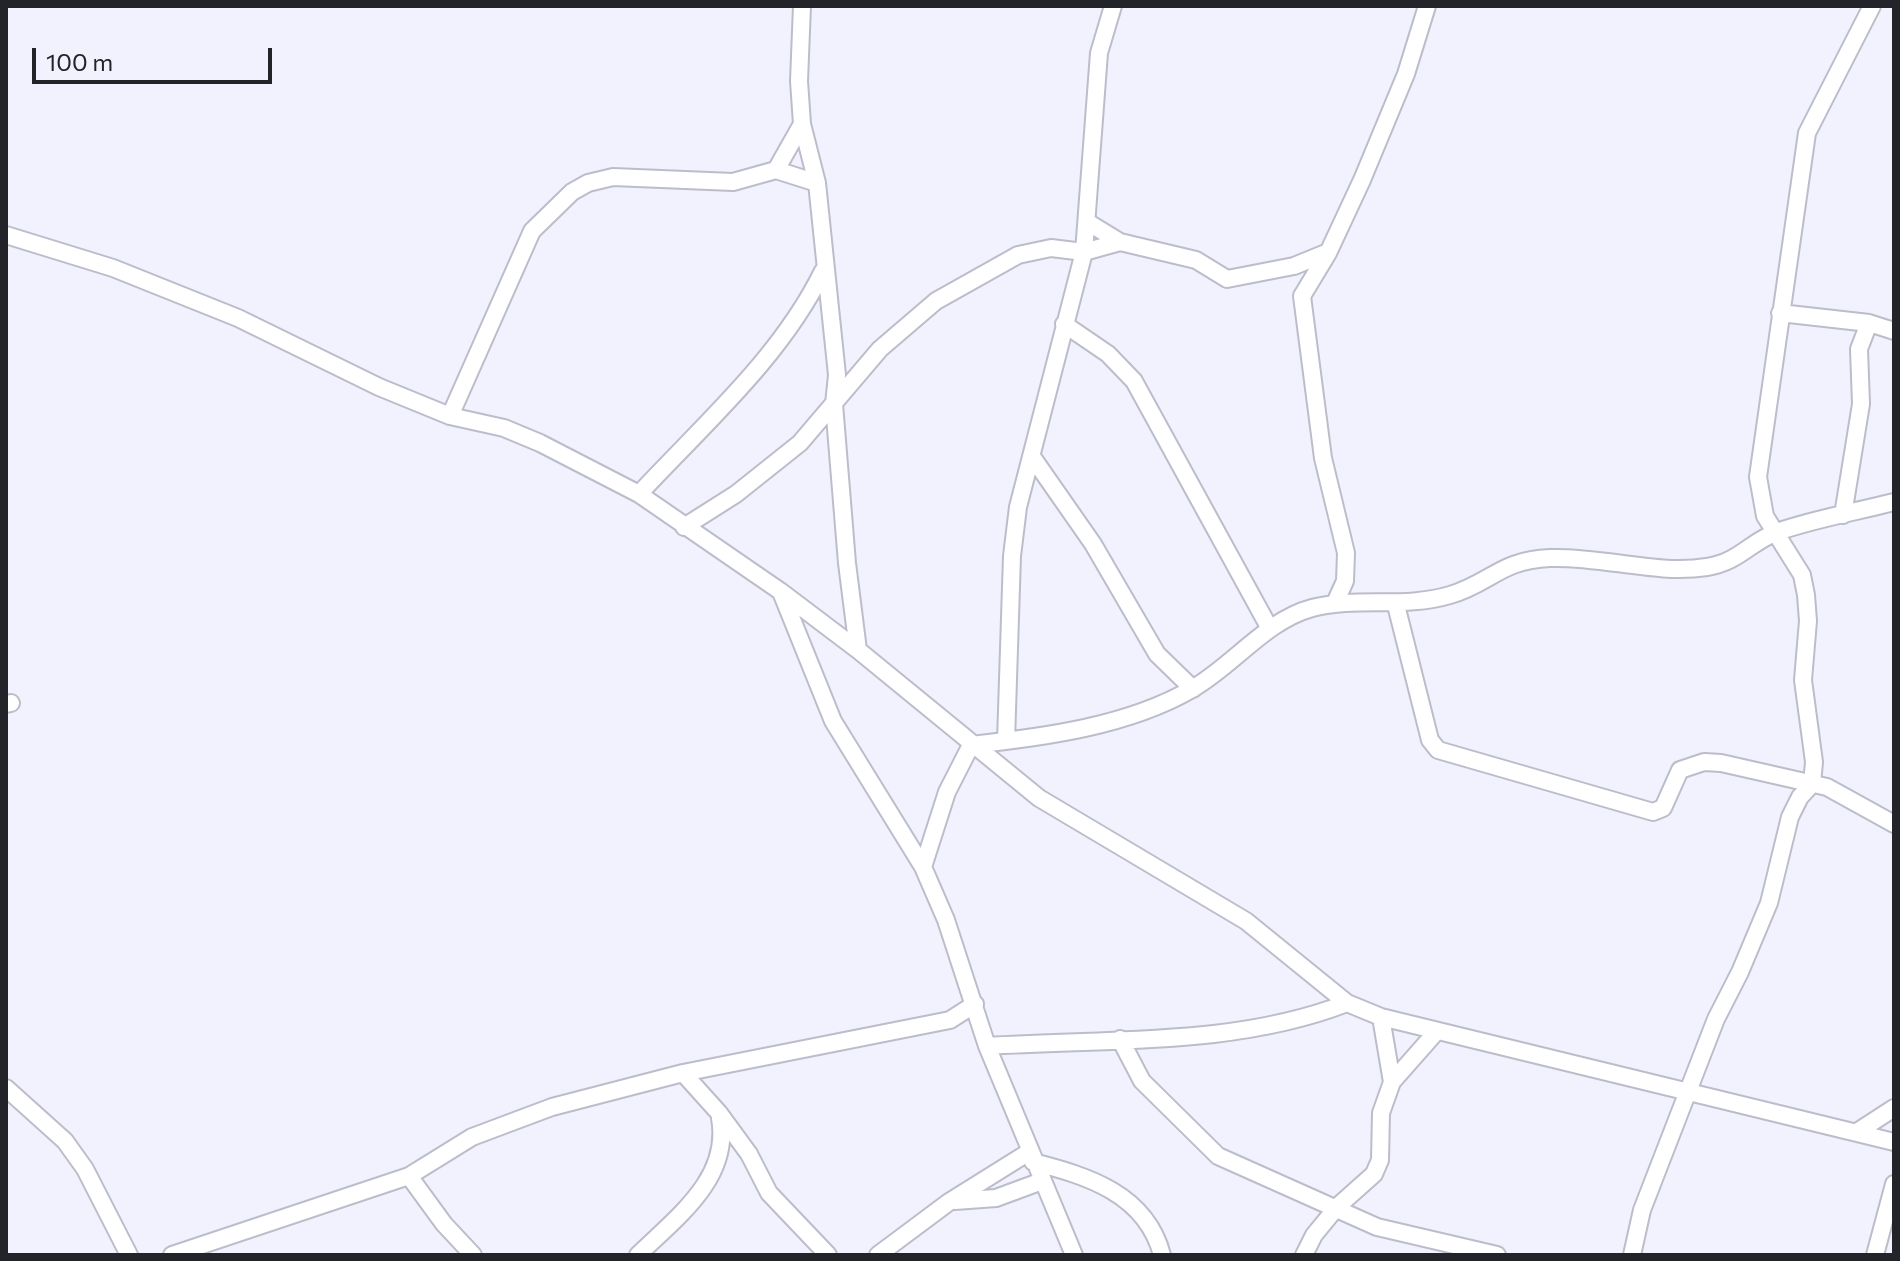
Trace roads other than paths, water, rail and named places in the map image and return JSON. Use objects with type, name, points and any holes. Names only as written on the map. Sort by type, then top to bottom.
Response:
[{"type":"street","points":[[802,6],[799,81],[802,124],[817,183],[837,375],[834,404],[847,563],[858,650]]},
{"type":"street","points":[[1006,741],[1012,556],[1018,507],[1084,252],[1089,223],[1099,53],[1113,6]]},
{"type":"street","points":[[1335,603],[1345,581],[1346,553],[1323,458],[1302,305],[1311,276],[1328,253],[1406,74],[1427,6]]},
{"type":"street","points":[[1632,1255],[1642,1210],[1716,1019],[1769,903],[1790,817],[1800,797],[1812,784],[1814,762],[1803,680],[1808,621],[1806,595],[1802,575],[1774,533],[1760,498],[1758,477],[1807,133],[1872,6]]},
{"type":"street","points":[[776,170],[802,124]]},
{"type":"street","points":[[450,416],[532,231],[572,192],[588,183],[613,177],[733,182],[776,170],[817,183]]},
{"type":"street","points":[[1089,223],[1120,242],[1196,260],[1227,279],[1294,266],[1328,253]]},
{"type":"street","points":[[6,235],[113,268],[238,318],[379,387],[450,416],[504,428],[540,443],[639,494],[780,591],[858,650],[1039,798],[1246,921],[1347,1003],[1381,1017],[1689,1089],[1894,1142]]},
{"type":"street","points":[[684,527],[773,466],[834,404],[880,349],[936,301],[1018,255],[1051,248],[1084,252],[1120,242]]},
{"type":"street","points":[[639,494],[777,344],[804,309],[824,270]]},
{"type":"street","points":[[1780,313],[1869,323],[1894,331]]},
{"type":"street","points":[[1843,515],[1861,404],[1859,349],[1869,323]]},
{"type":"street","points":[[1064,324],[1108,354],[1134,381],[1270,629]]},
{"type":"street","points":[[1033,458],[1093,544],[1157,654],[1193,689]]},
{"type":"street","points":[[971,745],[1006,741],[1153,710],[1193,689],[1231,663],[1270,629],[1307,610],[1335,603],[1396,605],[1450,595],[1522,560],[1555,558],[1677,569],[1705,567],[1739,558],[1774,533],[1894,502]]},
{"type":"street","points":[[780,591],[833,721],[923,867],[975,1004],[987,1046],[1074,1255]]},
{"type":"street","points":[[1396,605],[1430,740],[1438,750],[1653,812],[1663,808],[1680,770],[1704,762],[1812,784],[1841,794],[1894,824]]},
{"type":"street","points":[[923,867],[947,792],[971,745]]},
{"type":"street","points":[[987,1046],[1120,1039],[1280,1025],[1347,1003]]},
{"type":"street","points":[[172,1255],[409,1176],[472,1137],[552,1107],[683,1073],[950,1020],[975,1004]]},
{"type":"street","points":[[1381,1017],[1392,1082]]},
{"type":"street","points":[[1304,1255],[1314,1235],[1337,1207],[1362,1187],[1380,1160],[1381,1113],[1392,1082],[1437,1031]]},
{"type":"street","points":[[1120,1039],[1142,1081],[1218,1156],[1377,1227],[1497,1255]]},
{"type":"street","points":[[683,1073],[719,1113],[749,1154],[769,1193],[828,1255]]},
{"type":"street","points":[[6,1088],[65,1141],[85,1169],[129,1255]]},
{"type":"street","points":[[1857,1132],[1894,1108]]},
{"type":"street","points":[[638,1255],[704,1188],[720,1155],[723,1136],[719,1113]]},
{"type":"street","points":[[878,1255],[949,1202],[1031,1157],[1099,1181],[1129,1201],[1158,1238],[1162,1255]]},
{"type":"street","points":[[409,1176],[444,1224],[473,1255]]},
{"type":"street","points":[[949,1202],[996,1198],[1042,1181]]},
{"type":"street","points":[[1875,1255],[1894,1184]]}]
